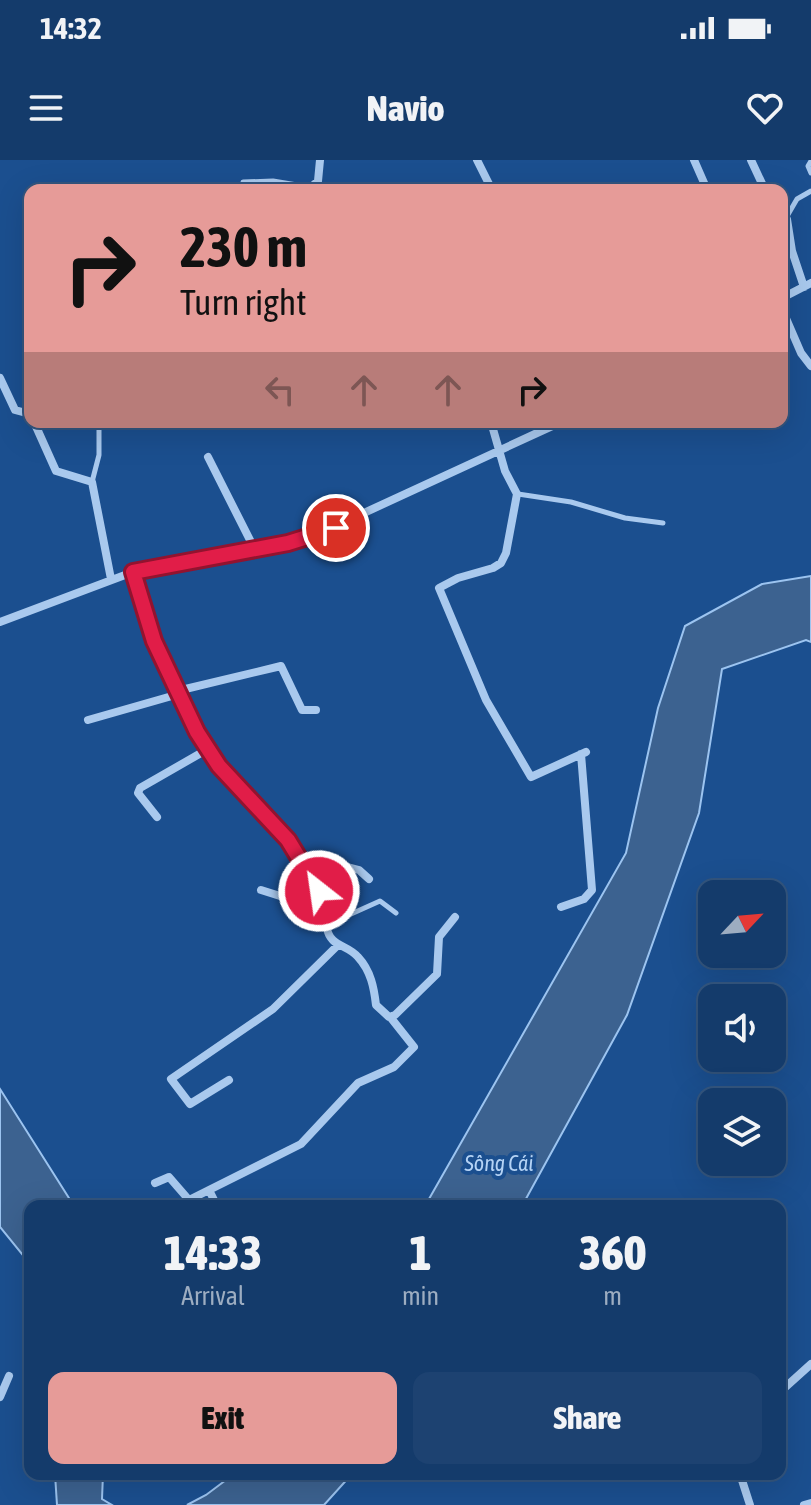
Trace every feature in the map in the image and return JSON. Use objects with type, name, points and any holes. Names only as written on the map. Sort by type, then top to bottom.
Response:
[{"type":"street","points":[[315,184],[318,181],[320,160]]},
{"type":"street","points":[[477,160],[489,184]]},
{"type":"street","points":[[694,160],[705,184]]},
{"type":"street","points":[[751,160],[762,184]]},
{"type":"street","points":[[788,234],[807,285],[788,295]]},
{"type":"street","points":[[788,323],[801,353],[811,366]]},
{"type":"street","points":[[0,378],[15,410],[24,411]]},
{"type":"street","points":[[37,428],[56,471],[92,482],[111,579]]},
{"type":"street","points":[[493,428],[517,494],[501,563],[439,588],[486,700],[531,777],[584,753],[592,890],[584,899],[561,907]]},
{"type":"street","points":[[0,622],[133,572],[255,550],[326,532],[548,428]]},
{"type":"street","points":[[208,457],[255,550]]},
{"type":"street","points":[[133,572],[154,641],[208,749],[288,840],[313,881],[341,914],[327,930],[337,946],[357,956],[374,984],[376,1005],[413,1044],[414,1050],[394,1067],[358,1083],[301,1144],[189,1200],[169,1177],[155,1183]]},
{"type":"street","points":[[88,720],[178,692],[281,666],[302,710],[316,710]]},
{"type":"street","points":[[157,817],[138,793],[140,788],[208,749]]},
{"type":"street","points":[[261,890],[280,896],[340,865],[359,870],[369,879]]},
{"type":"street","points":[[391,1018],[437,974],[439,937],[455,917]]},
{"type":"street","points":[[229,1080],[190,1104],[171,1079],[273,1009],[337,946]]},
{"type":"street","points":[[209,1190],[214,1200]]},
{"type":"street","points":[[786,1387],[811,1364]]},
{"type":"street","points":[[0,1397],[9,1376]]},
{"type":"street","points":[[742,1480],[750,1505]]},
{"type":"street","points":[[804,1505],[811,1503]]},
{"type":"lane","points":[[811,161],[808,166],[811,173]]},
{"type":"lane","points":[[243,182],[286,184]]},
{"type":"lane","points":[[788,211],[797,199],[811,191]]},
{"type":"lane","points":[[92,482],[99,455],[99,428]]},
{"type":"lane","points":[[517,494],[571,502],[625,518],[663,523]]},
{"type":"lane","points":[[341,914],[351,914],[380,901],[396,913]]},
{"type":"water","name":"Sông Cái","points":[[811,576],[811,642],[806,640],[722,669],[699,813],[627,1015],[525,1200],[428,1200],[626,853],[658,708],[685,626],[762,584]]},
{"type":"water","points":[[0,1089],[70,1200],[24,1200],[24,1257],[0,1227]]},
{"type":"water","points":[[55,1480],[103,1480],[102,1499],[112,1505],[57,1505]]},
{"type":"water","points":[[226,1480],[347,1480],[324,1505],[187,1505]]},
{"type":"route","points":[[319,891],[276,824],[219,766],[197,732],[154,641],[133,572],[288,543],[336,528]]}]
